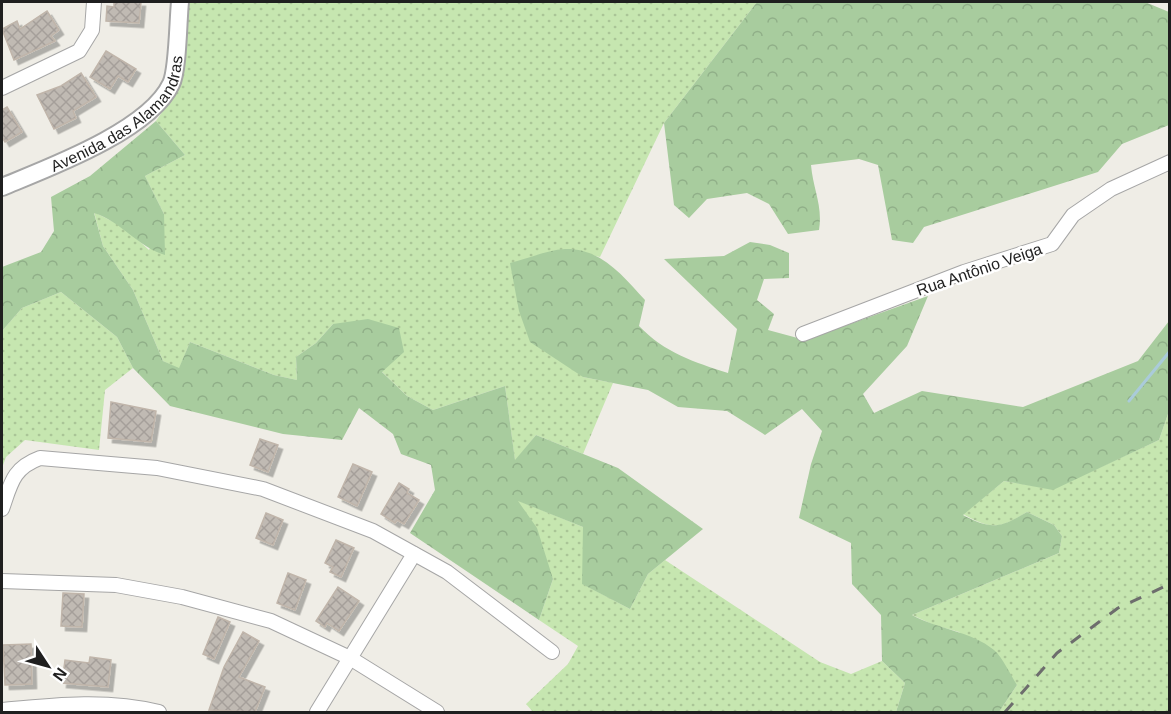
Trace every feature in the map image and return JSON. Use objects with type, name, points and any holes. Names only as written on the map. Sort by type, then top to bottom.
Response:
[{"type":"street","points":[[2,88],[79,51],[92,30],[94,2]]},
{"type":"street","name":"Avenida das Alamandras","points":[[2,187],[86,153],[156,107],[172,82],[180,2]]},
{"type":"street","name":"Rua Antônio Veiga","points":[[802,334],[964,272],[1052,244],[1073,215],[1111,189],[1170,162]]},
{"type":"street","points":[[2,509],[14,475],[25,464],[40,458],[157,468],[263,489],[373,531],[447,572],[552,652]]},
{"type":"street","points":[[317,712],[414,554]]},
{"type":"street","points":[[2,581],[116,585],[182,597],[271,621],[350,658],[437,712]]},
{"type":"street","points":[[2,710],[76,703],[143,708],[159,712]]},
{"type":"green space","points":[[188,2],[757,2],[664,123],[600,257],[565,249],[583,377],[613,383],[583,454],[536,435],[515,461],[505,386],[433,410],[407,396],[333,324],[316,343],[296,357],[297,380],[274,375],[190,342],[179,369],[163,361],[133,290],[103,246],[94,212],[125,228],[149,250],[164,214],[145,176],[185,155],[156,121],[179,87]]},
{"type":"green space","points":[[757,2],[1145,2],[1169,12],[1169,125],[1122,144],[1098,172],[924,227],[913,243],[892,240],[878,165],[859,159],[811,165],[819,205],[819,230],[788,234],[769,204],[747,193],[707,199],[689,218],[674,205],[664,123]]},
{"type":"green space","points":[[156,121],[185,155],[145,176],[164,214],[165,255],[146,246],[113,222],[94,213],[103,246],[133,290],[163,361],[179,368],[190,342],[274,375],[297,380],[296,357],[316,343],[333,324],[368,319],[399,328],[404,352],[382,372],[407,396],[433,410],[505,386],[515,460],[536,435],[618,468],[703,529],[648,574],[630,609],[582,584],[583,527],[518,501],[537,528],[553,579],[539,620],[410,533],[435,490],[431,465],[401,454],[393,434],[359,408],[342,440],[283,434],[170,406],[133,368],[117,337],[61,292],[22,308],[2,331],[2,267],[41,252],[54,231],[51,197],[90,176]]},
{"type":"green space","points":[[750,242],[770,245],[789,253],[789,278],[764,279],[757,300],[774,314],[768,330],[805,340],[928,296],[907,346],[863,394],[874,413],[922,391],[1023,407],[1138,361],[1169,321],[1169,411],[1159,440],[1053,490],[1004,481],[963,515],[981,523],[995,525],[1010,521],[1027,512],[1054,525],[1062,536],[1059,553],[912,615],[975,638],[997,653],[1017,685],[999,712],[896,712],[905,683],[882,661],[881,615],[852,584],[851,543],[799,518],[811,464],[822,431],[802,409],[765,435],[727,411],[678,407],[648,390],[583,377],[530,342],[519,311],[510,263],[551,251],[578,250],[590,253],[610,265],[645,300],[639,326],[649,335],[680,356],[728,373],[737,329],[664,259],[724,256]]},
{"type":"green space","points":[[61,292],[117,337],[133,368],[105,390],[99,450],[25,440],[6,457],[2,468],[2,331],[22,308]]},
{"type":"green space","points":[[1169,411],[1169,712],[999,712],[1017,685],[959,632],[934,625],[912,615],[1059,553],[1062,536],[1054,525],[1027,512],[1010,522],[995,525],[981,523],[963,514],[1004,481],[1053,489],[1159,440]]},
{"type":"green space","points":[[517,500],[583,527],[583,584],[630,609],[648,574],[665,560],[820,662],[851,674],[882,661],[905,683],[896,712],[533,712],[526,704],[568,664],[578,646],[539,620],[553,579]]},
{"type":"building","points":[[114,2],[141,2],[139,23],[106,21],[107,6],[114,7]]},
{"type":"building","points":[[47,11],[59,30],[51,36],[55,41],[14,60],[2,29],[17,21],[20,29]]},
{"type":"building","points":[[106,51],[136,69],[128,82],[118,76],[110,89],[90,77]]},
{"type":"building","points":[[81,73],[96,97],[73,111],[76,118],[54,129],[37,95],[61,86]]},
{"type":"building","points":[[7,107],[22,132],[5,142],[2,137],[2,110]]},
{"type":"building","points":[[111,402],[156,411],[151,442],[108,438]]},
{"type":"building","points":[[260,439],[278,445],[268,472],[250,465]]},
{"type":"building","points":[[353,464],[372,472],[357,506],[338,497]]},
{"type":"building","points":[[399,483],[409,489],[407,493],[419,500],[404,524],[397,520],[395,523],[381,514]]},
{"type":"building","points":[[266,513],[283,520],[273,545],[256,538]]},
{"type":"building","points":[[336,540],[354,548],[341,577],[330,572],[333,567],[325,563]]},
{"type":"building","points":[[288,573],[306,580],[295,610],[277,603]]},
{"type":"building","points":[[338,587],[359,601],[339,631],[327,623],[325,627],[316,621]]},
{"type":"building","points":[[63,593],[84,594],[82,627],[61,626]]},
{"type":"building","points":[[218,617],[230,622],[214,659],[203,654]]},
{"type":"building","points":[[243,632],[259,641],[239,677],[265,687],[255,712],[209,710],[224,667]]},
{"type":"building","points":[[31,644],[32,684],[5,685],[3,645]]},
{"type":"building","points":[[90,657],[111,660],[108,687],[62,683],[65,660],[89,663]]},
{"type":"waterway","points":[[1129,401],[1170,351]]},
{"type":"railway","points":[[1005,712],[1057,653],[1118,608],[1170,584]]}]
